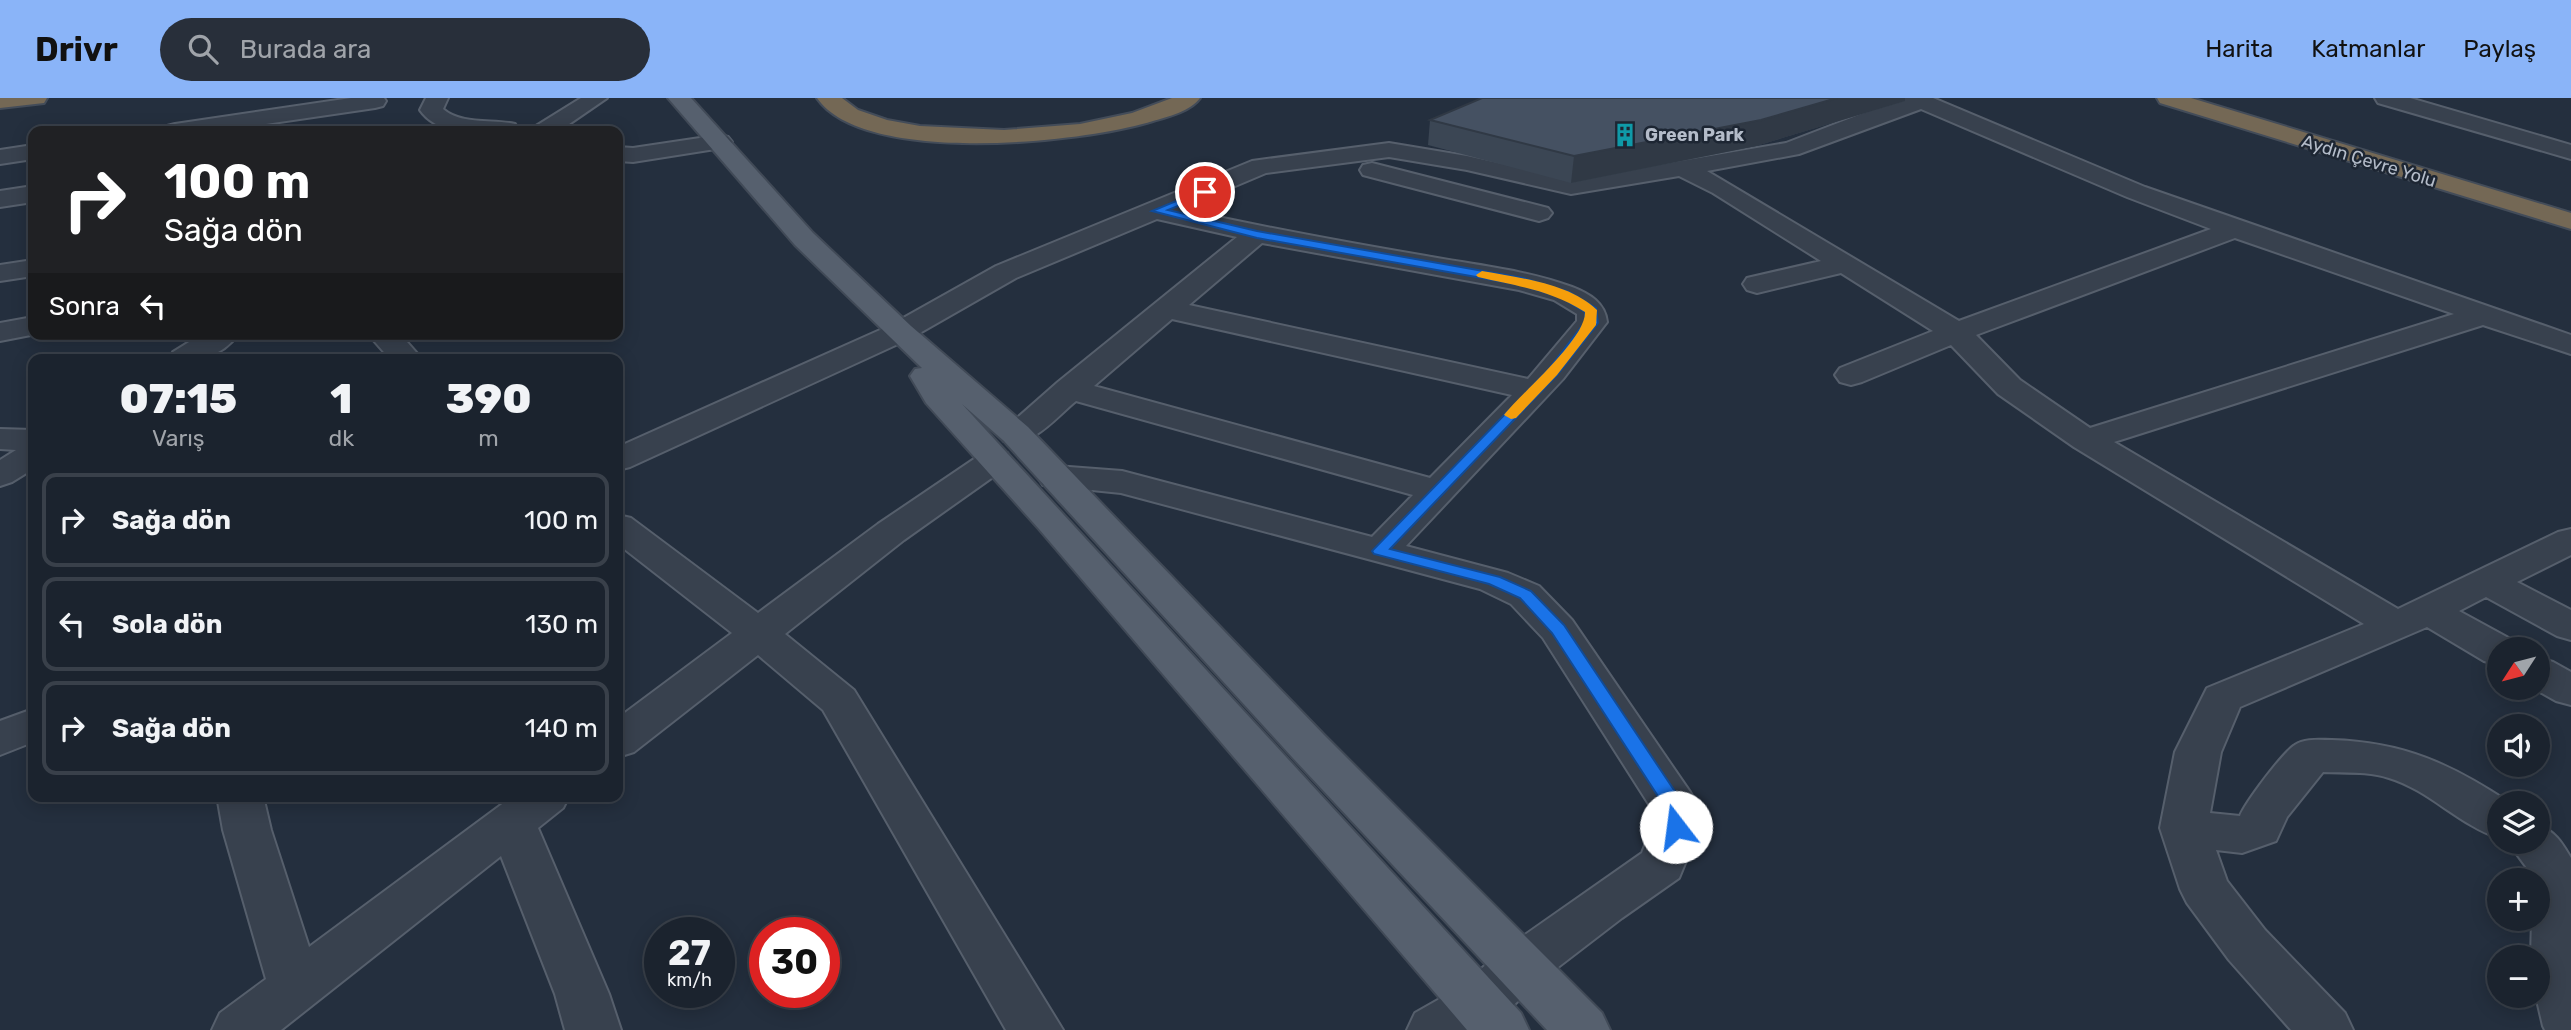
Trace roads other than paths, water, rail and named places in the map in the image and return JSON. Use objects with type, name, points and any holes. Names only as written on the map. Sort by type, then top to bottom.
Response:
[{"type":"highway","points":[[0,101],[36,98]]},
{"type":"highway","points":[[828,98],[855,116],[888,127],[930,134],[988,137],[1049,135],[1107,126],[1144,117],[1189,98]]},
{"type":"highway","points":[[870,98],[884,107],[932,121],[1003,126],[1083,118],[1138,105],[1152,98]]},
{"type":"highway","name":"Aydın Çevre Yolu","points":[[2168,98],[2571,221]]},
{"type":"highway","name":"Aydın Çevre Yolu","points":[[2236,98],[2498,175]]},
{"type":"main road","points":[[679,98],[804,239],[900,332],[937,396],[1006,447],[1056,477],[1308,746],[1582,1030]]},
{"type":"main road","points":[[1006,447],[1471,1021]]},
{"type":"street","points":[[437,98],[430,110],[447,121],[484,126]]},
{"type":"street","points":[[552,126],[596,98]]},
{"type":"street","points":[[2386,98],[2571,152]]},
{"type":"street","points":[[1390,150],[1467,163],[1571,187],[1791,149],[1918,99],[2136,192],[2571,345]]},
{"type":"street","points":[[240,126],[292,122],[376,106]]},
{"type":"street","points":[[623,458],[900,332],[1006,272],[1261,166],[1390,150],[1427,136]]},
{"type":"street","points":[[623,158],[720,142]]},
{"type":"street","points":[[0,157],[28,153]]},
{"type":"street","points":[[1339,156],[1354,165],[1539,213]]},
{"type":"street","points":[[1683,168],[1722,188],[1956,332],[2009,387],[2086,440],[2412,618],[2487,646]]},
{"type":"street","points":[[0,199],[28,195]]},
{"type":"street","points":[[1157,211],[1257,234],[1523,282],[1578,301],[1591,310],[1592,323],[1535,390],[1380,551]]},
{"type":"street","points":[[1850,375],[1956,332],[2235,229]]},
{"type":"street","points":[[623,737],[1006,447],[1069,389],[1257,234]]},
{"type":"street","points":[[1757,284],[1843,264]]},
{"type":"street","points":[[0,273],[28,269]]},
{"type":"street","points":[[1166,309],[1535,390]]},
{"type":"street","points":[[2086,440],[2483,315]]},
{"type":"street","points":[[0,332],[28,327]]},
{"type":"street","points":[[192,354],[214,340]]},
{"type":"street","points":[[389,340],[402,354]]},
{"type":"street","points":[[1069,389],[1437,491]]},
{"type":"street","points":[[0,439],[28,440]]},
{"type":"street","points":[[0,475],[28,457]]},
{"type":"street","points":[[1056,477],[1122,482],[1494,580],[1525,594],[1558,629],[1673,804],[1676,827],[1662,866],[1604,904],[1521,966],[1471,1021]]},
{"type":"street","points":[[623,530],[758,633],[839,700],[1035,1030]]},
{"type":"street","points":[[2325,1030],[2247,945],[2206,889],[2184,828],[2198,752],[2222,698],[2412,618],[2571,540]]},
{"type":"street","points":[[2486,581],[2571,627]]},
{"type":"street","points":[[2550,679],[2571,691]]},
{"type":"street","points":[[0,739],[28,726]]},
{"type":"street","points":[[2184,828],[2242,835],[2259,828],[2266,810],[2311,756],[2379,759],[2429,778],[2487,812]]},
{"type":"street","points":[[241,802],[247,830],[296,989]]},
{"type":"street","points":[[240,1030],[529,809],[593,1030]]},
{"type":"street","points":[[2547,854],[2563,880],[2557,962],[2571,1026]]},
{"type":"place","name":"Green Park","points":[[1625,135]]}]
